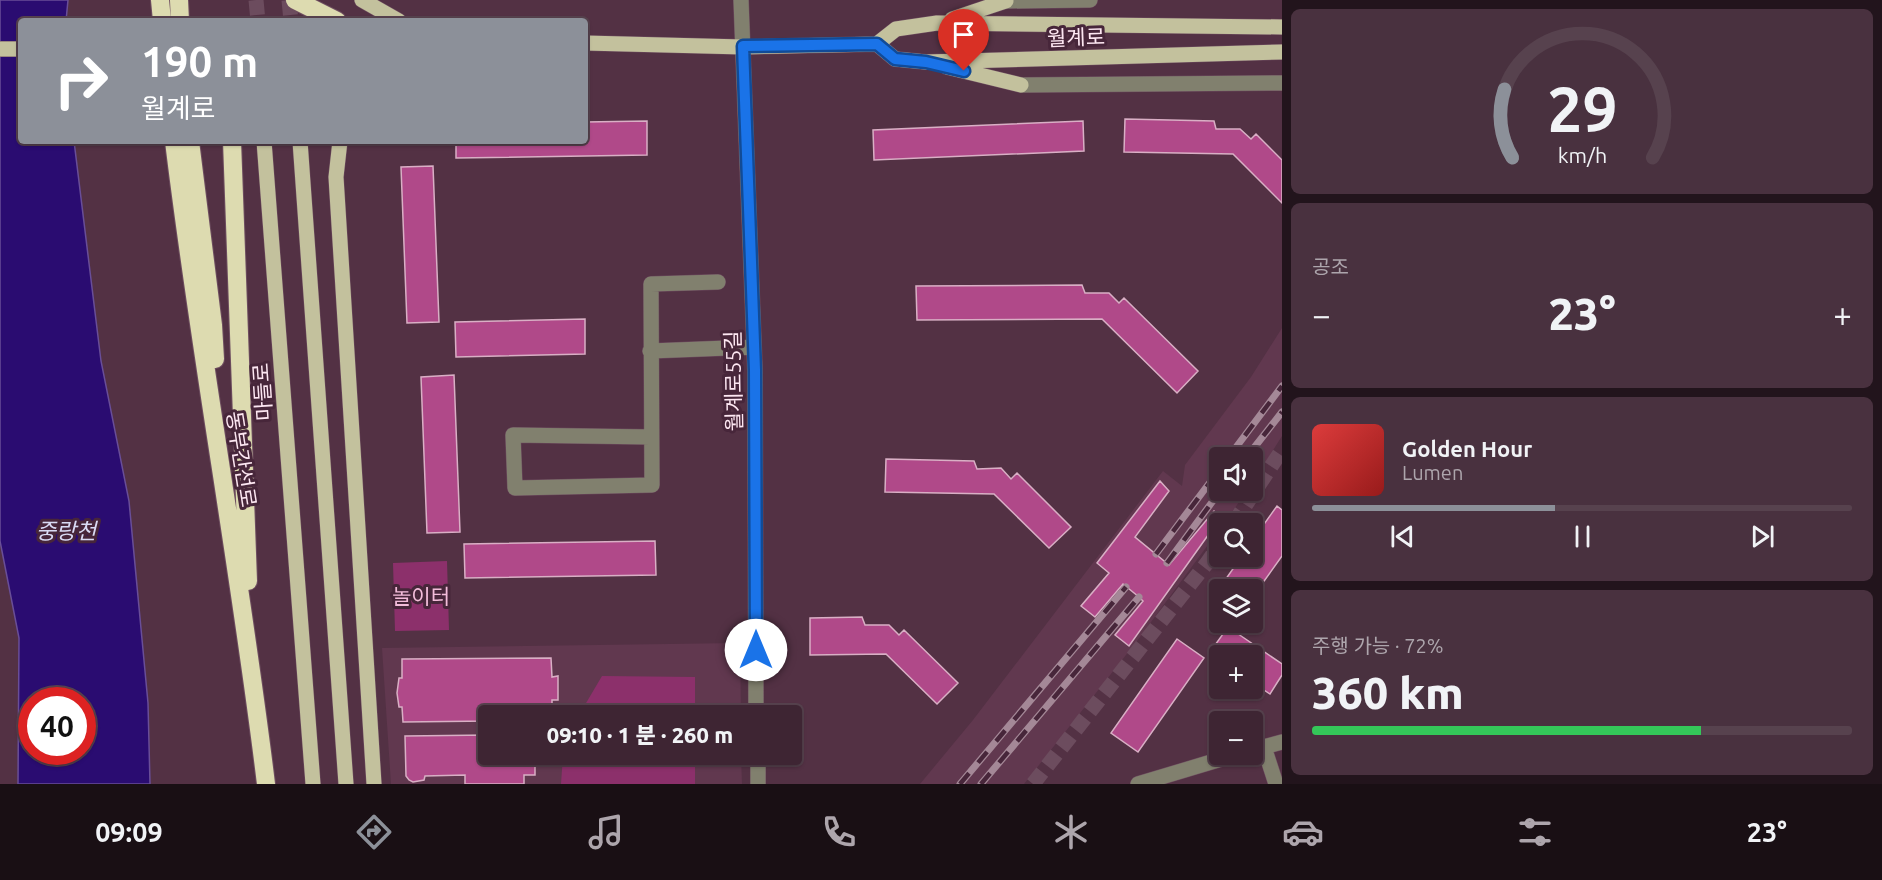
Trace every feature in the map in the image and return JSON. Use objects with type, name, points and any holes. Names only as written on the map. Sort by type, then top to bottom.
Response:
[{"type":"highway","points":[[160,0],[162,18]]},
{"type":"highway","points":[[179,0],[180,18]]},
{"type":"highway","points":[[295,0],[331,18]]},
{"type":"highway","name":"동부간선로","points":[[174,144],[211,409],[251,663],[266,784]]},
{"type":"highway","points":[[190,144],[216,354],[211,409]]},
{"type":"highway","points":[[232,144],[251,663]]},
{"type":"main road","points":[[362,0],[394,18]]},
{"type":"main road","points":[[937,23],[1006,1]]},
{"type":"main road","name":"월계로","points":[[1282,27],[937,23],[896,29],[877,44],[895,59],[926,62],[1282,52]]},
{"type":"main road","points":[[588,44],[743,46],[877,44]]},
{"type":"main road","points":[[0,49],[18,49]]},
{"type":"main road","points":[[926,62],[1021,85]]},
{"type":"main road","name":"마들로","points":[[264,144],[313,784]]},
{"type":"main road","points":[[300,144],[346,784]]},
{"type":"main road","points":[[340,144],[336,177],[374,784]]},
{"type":"street","name":"월계로55길","points":[[741,0],[754,347],[756,705]]},
{"type":"street","points":[[1006,1],[1090,0]]},
{"type":"street","points":[[1021,85],[1282,83]]},
{"type":"street","points":[[651,437],[513,435],[514,488],[652,485],[651,284],[717,282]]},
{"type":"street","points":[[650,351],[754,347]]},
{"type":"street","points":[[1263,748],[1282,742]]},
{"type":"street","points":[[1263,759],[1276,784]]},
{"type":"street","points":[[758,765],[758,784]]},
{"type":"street","points":[[1138,784],[1180,778],[1211,765]]},
{"type":"shaded area","points":[[1282,328],[1282,436],[1263,466],[1263,447],[1209,447],[1209,501],[1240,501],[1231,513],[1209,513],[1209,544],[1137,641],[1024,784],[920,784],[973,720],[1163,471],[1182,486],[1185,465],[1251,377]]},
{"type":"shaded area","points":[[740,643],[741,705],[478,705],[478,765],[741,765],[742,784],[391,784],[382,648]]},
{"type":"green space","name":"놀이터","points":[[447,561],[449,630],[395,631],[393,563]]},
{"type":"green space","points":[[602,676],[695,677],[695,705],[585,705]]},
{"type":"green space","points":[[562,765],[695,765],[695,784],[561,784]]},
{"type":"water","name":"중랑천","points":[[0,0],[68,0],[66,18],[18,18],[18,144],[74,144],[101,361],[129,501],[148,703],[150,784],[18,784],[18,765],[96,765],[96,687],[19,687],[19,638],[0,541]]},
{"type":"building","points":[[1125,119],[1214,121],[1216,129],[1240,129],[1251,139],[1256,134],[1282,160],[1282,203],[1233,154],[1124,152]]},
{"type":"building","points":[[647,121],[647,155],[456,158],[456,144],[588,144],[588,122]]},
{"type":"building","points":[[1083,121],[1084,151],[874,160],[873,130]]},
{"type":"building","points":[[433,166],[439,322],[407,323],[401,167]]},
{"type":"building","points":[[1082,285],[1085,293],[1109,293],[1119,303],[1124,298],[1198,371],[1177,393],[1102,319],[917,320],[916,286]]},
{"type":"building","points":[[585,319],[585,354],[456,357],[455,322]]},
{"type":"building","points":[[454,375],[460,532],[427,533],[421,377]]},
{"type":"building","points":[[886,459],[974,461],[977,469],[1001,468],[1011,479],[1017,473],[1071,527],[1049,548],[994,494],[885,492]]},
{"type":"building","points":[[1160,481],[1169,491],[1135,537],[1169,565],[1209,517],[1209,534],[1129,646],[1115,635],[1143,601],[1139,597],[1123,584],[1095,617],[1081,606],[1109,573],[1097,563]]},
{"type":"building","points":[[1277,506],[1282,510],[1282,556],[1263,583],[1263,579],[1226,579],[1234,567],[1263,567],[1263,526]]},
{"type":"building","points":[[655,541],[656,575],[465,578],[464,544]]},
{"type":"building","points":[[862,617],[865,625],[889,625],[899,635],[904,630],[958,683],[937,704],[886,654],[810,655],[810,618]]},
{"type":"building","points":[[1224,633],[1237,633],[1254,645],[1215,645]]},
{"type":"building","points":[[1177,639],[1204,658],[1138,752],[1111,733]]},
{"type":"building","points":[[1263,651],[1282,664],[1282,675],[1270,694],[1263,689]]},
{"type":"building","points":[[551,658],[552,677],[558,676],[558,700],[552,700],[552,705],[478,705],[478,721],[403,722],[402,707],[399,707],[397,693],[399,678],[402,678],[402,659]]},
{"type":"building","points":[[478,735],[478,765],[535,765],[535,775],[524,775],[524,784],[465,784],[465,775],[425,776],[424,780],[413,782],[406,776],[405,736]]},
{"type":"tunnel","points":[[256,0],[258,18]]},
{"type":"tunnel","points":[[289,0],[291,18]]},
{"type":"tunnel","points":[[1240,513],[1282,450]]},
{"type":"tunnel","points":[[1033,784],[1209,560]]},
{"type":"railway","points":[[1236,447],[1282,386]]},
{"type":"railway","points":[[1255,447],[1282,412]]},
{"type":"railway","points":[[1156,554],[1209,484]]},
{"type":"railway","points":[[1167,563],[1213,501]]},
{"type":"railway","points":[[960,784],[1126,587]]},
{"type":"railway","points":[[981,784],[1139,597]]},
{"type":"route","points":[[756,650],[755,370],[743,46],[877,44],[895,59],[926,62],[964,71]]}]
